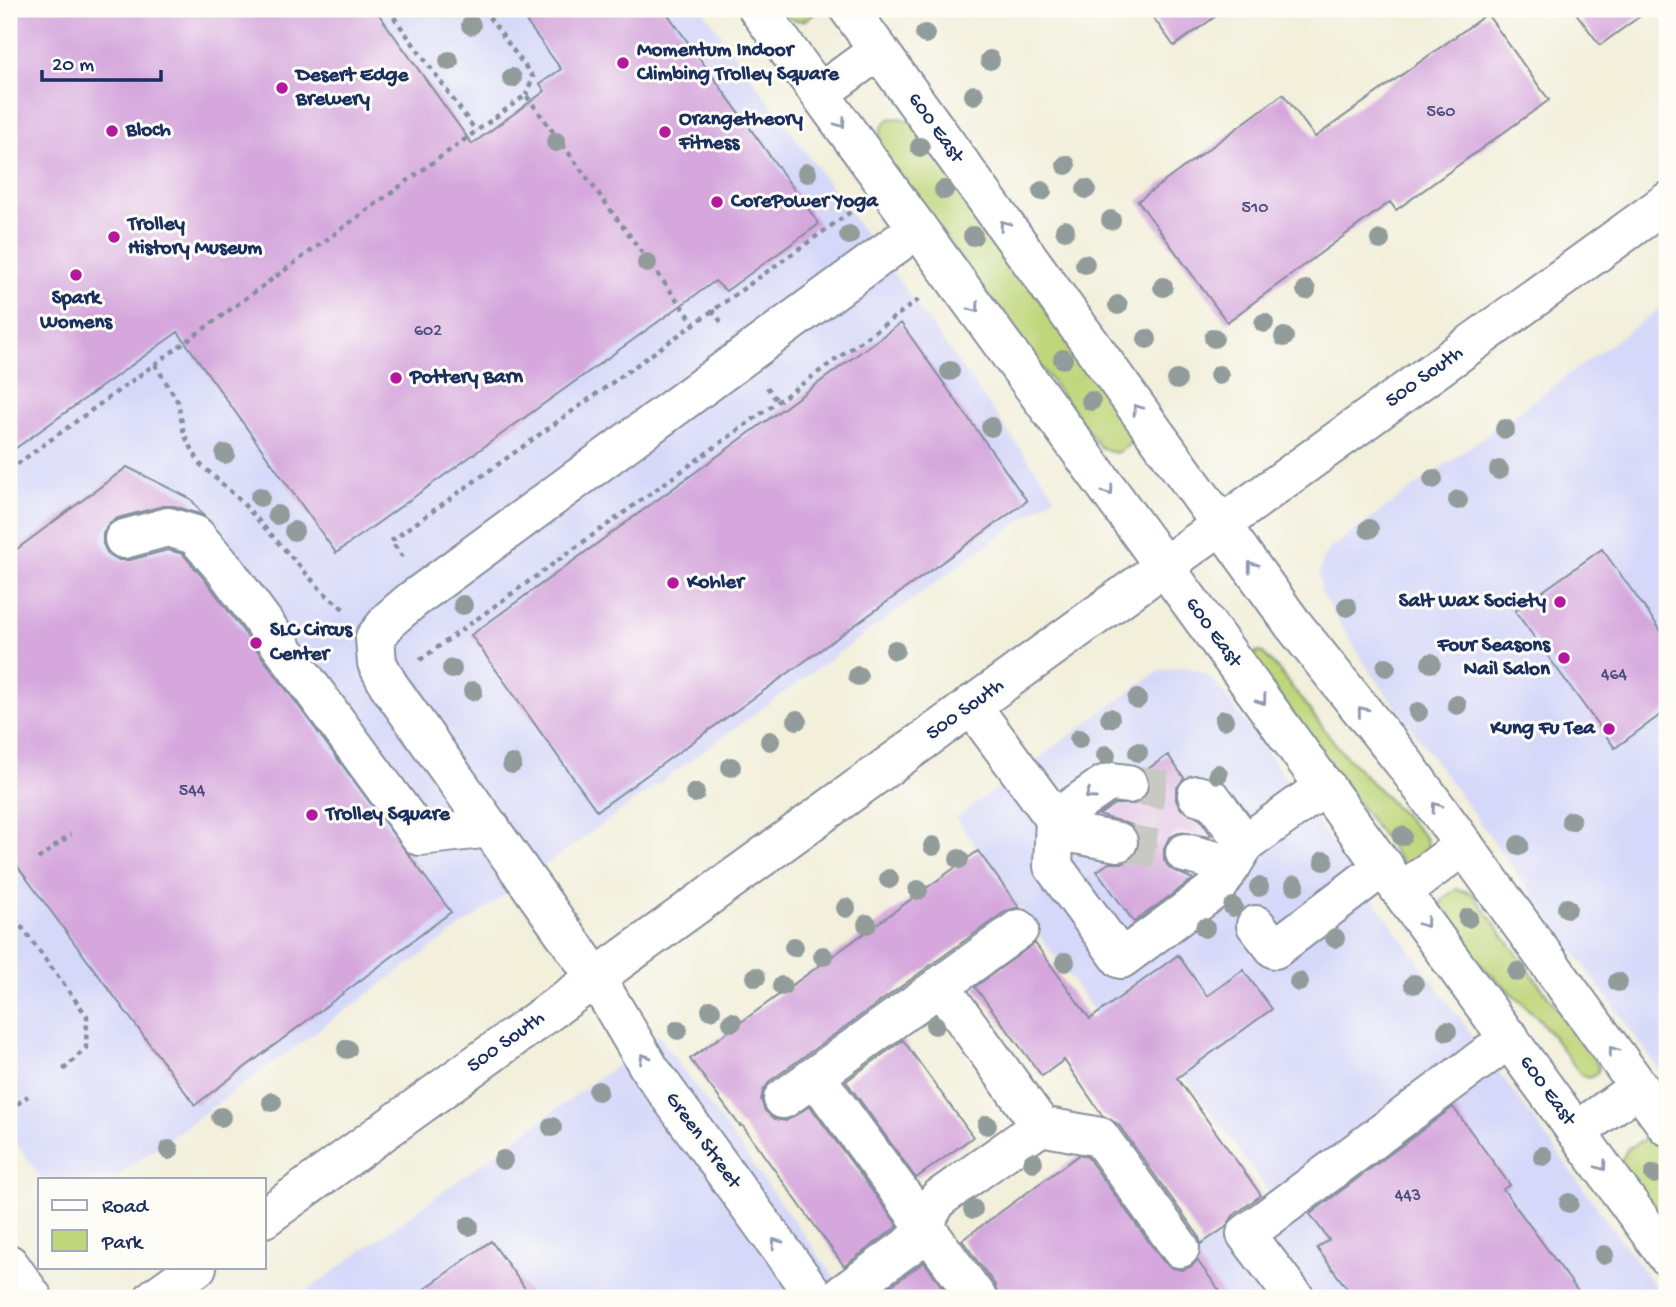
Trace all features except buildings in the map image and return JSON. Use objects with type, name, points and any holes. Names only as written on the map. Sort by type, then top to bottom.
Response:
[{"type":"street","name":"600 East","points":[[758,9],[1667,1256]]},
{"type":"street","name":"600 East","points":[[849,9],[1292,623],[1405,764],[1667,1126]]},
{"type":"street","points":[[820,93],[879,50]]},
{"type":"street","name":"500 South","points":[[266,1217],[1667,202]]},
{"type":"street","points":[[375,638],[390,619],[411,601],[917,229]]},
{"type":"street","points":[[124,539],[169,527],[195,535],[226,571],[420,836],[491,828]]},
{"type":"street","name":"Green Street","points":[[375,638],[377,663],[388,684],[596,978],[650,1069],[816,1298]]},
{"type":"street","points":[[971,705],[1055,825],[1053,866],[1121,959],[1217,888],[1238,854],[1325,786]]},
{"type":"street","points":[[1055,825],[1104,785],[1112,782],[1128,783]]},
{"type":"street","points":[[1197,795],[1213,800],[1238,854]]},
{"type":"street","points":[[1055,825],[1118,842]]},
{"type":"street","points":[[1256,925],[1275,949],[1393,879],[1464,845]]},
{"type":"street","points":[[1185,853],[1238,854]]},
{"type":"street","points":[[783,1100],[1019,929]]},
{"type":"street","points":[[940,986],[1041,1126],[1100,1138],[1180,1248]]},
{"type":"street","points":[[1295,1298],[1247,1234],[1510,1038]]},
{"type":"street","points":[[815,1076],[977,1298]]},
{"type":"street","points":[[1577,1131],[1639,1087]]},
{"type":"street","points":[[837,1298],[914,1242],[938,1199],[1041,1126]]},
{"type":"street","points":[[9,1264],[33,1298]]},
{"type":"street","points":[[154,1298],[196,1268]]},
{"type":"path","points":[[388,9],[476,131]]},
{"type":"path","points":[[9,470],[526,95],[533,77],[482,9]]},
{"type":"path","points":[[526,95],[694,323]]},
{"type":"path","points":[[410,566],[391,541],[857,207]]},
{"type":"path","points":[[420,660],[922,297]]},
{"type":"path","points":[[155,364],[178,402],[184,434],[200,464],[239,499],[322,591],[375,638]]},
{"type":"path","points":[[346,611],[357,604]]},
{"type":"path","points":[[38,859],[71,834]]},
{"type":"path","points":[[9,909],[87,1016],[86,1048],[60,1073]]},
{"type":"path","points":[[9,1110],[28,1096]]},
{"type":"shaded area","name":"Trolley Square","points":[[9,9],[702,9],[1055,496],[114,1178],[41,1178],[9,1134]]},
{"type":"shaded area","points":[[1667,303],[1667,1080],[1367,667],[1322,594],[1319,576],[1323,558],[1331,548]]},
{"type":"shaded area","points":[[1187,667],[1202,672],[1222,691],[1663,1298],[1130,1298],[1271,1195],[1162,1046],[1098,1017],[956,818],[1147,679],[1160,671]]},
{"type":"shaded area","points":[[658,1035],[850,1298],[297,1298]]},
{"type":"green space","points":[[779,9],[817,9],[809,18],[799,21],[783,14]]},
{"type":"green space","points":[[900,118],[912,122],[1133,431],[1132,439],[1126,447],[1115,453],[1100,447],[881,151],[879,138],[883,126],[889,119]]},
{"type":"green space","points":[[1256,652],[1263,653],[1341,751],[1420,832],[1426,839],[1429,851],[1410,865],[1403,864],[1253,660]]},
{"type":"green space","points":[[1456,889],[1472,893],[1596,1061],[1599,1069],[1596,1074],[1589,1078],[1582,1076],[1540,1020],[1447,933],[1437,912],[1443,899]]},
{"type":"green space","points":[[1645,1139],[1661,1146],[1667,1154],[1667,1229],[1620,1163],[1628,1148]]},
{"type":"tunnel","points":[[1128,784],[1197,795]]},
{"type":"tunnel","points":[[1118,842],[1185,853]]},
{"type":"place","name":"Momentum Indoor Climbing Trolley Square","points":[[623,63]]},
{"type":"place","name":"Desert Edge Brewery","points":[[282,88]]},
{"type":"place","name":"Bloch","points":[[112,131]]},
{"type":"place","name":"Orangetheory Fitness","points":[[665,132]]},
{"type":"place","name":"CorePower Yoga","points":[[717,202]]},
{"type":"place","name":"Trolley History Museum","points":[[114,237]]},
{"type":"place","name":"Spark Womens","points":[[76,275]]},
{"type":"place","name":"Pottery Barn","points":[[396,378]]},
{"type":"place","name":"Kohler","points":[[673,583]]},
{"type":"place","name":"Salt Wax Society","points":[[1560,602]]},
{"type":"place","name":"SLC Circus Center","points":[[256,643]]},
{"type":"place","name":"Four Seasons Nail Salon","points":[[1564,658]]},
{"type":"place","name":"Kung Fu Tea","points":[[1609,729]]},
{"type":"place","name":"Trolley Square","points":[[312,815]]}]
